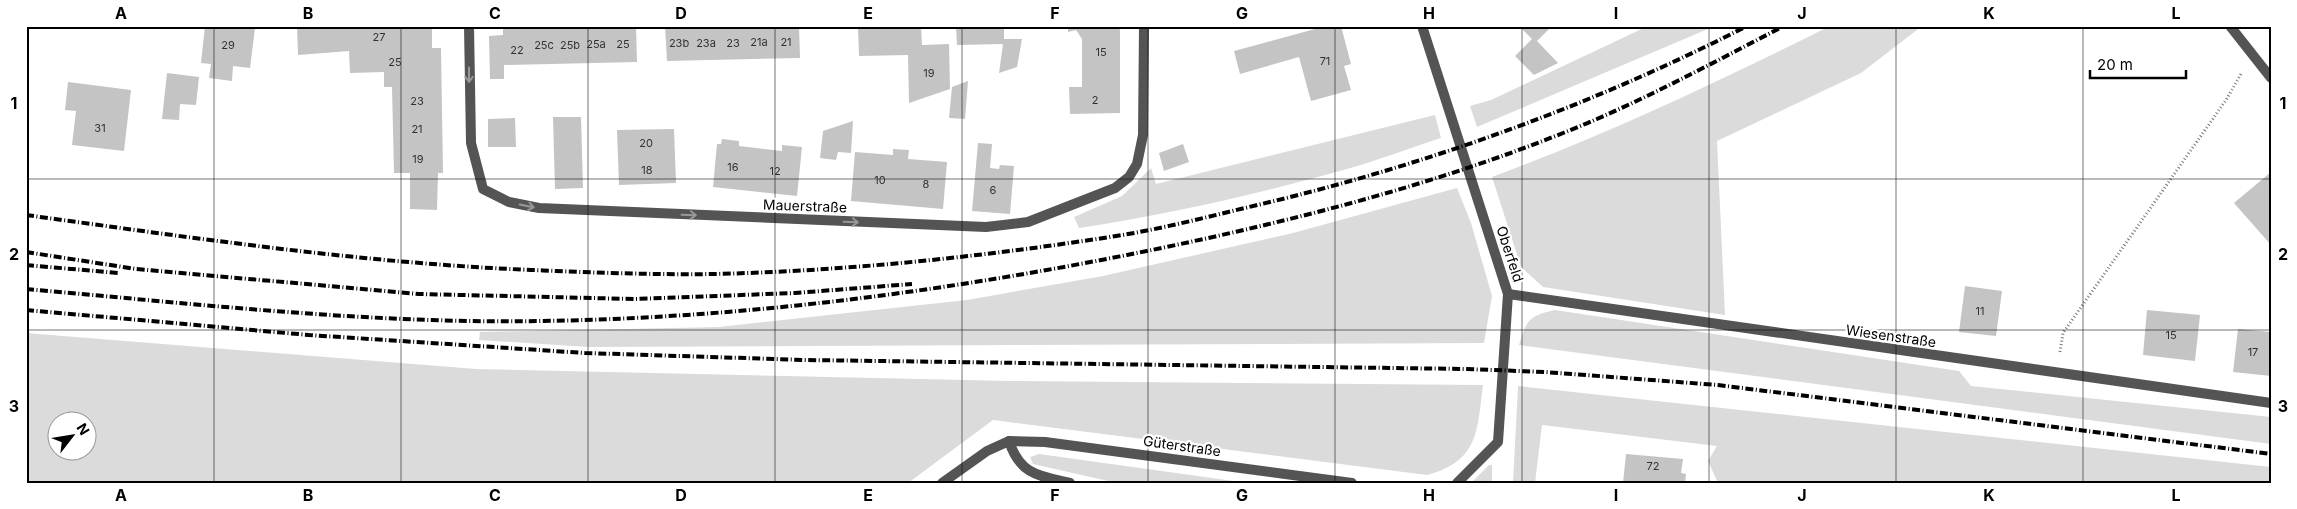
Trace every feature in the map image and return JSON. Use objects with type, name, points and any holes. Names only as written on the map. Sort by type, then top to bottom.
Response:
[{"type":"street","name":"Mauerstraße","points":[[469,26],[471,142],[483,189],[508,202],[539,208],[986,227],[1028,222],[1115,188],[1129,177],[1137,164],[1143,135],[1144,26]]},
{"type":"street","name":"Oberfeld","points":[[1422,26],[1508,294],[1498,442],[1457,483]]},
{"type":"street","points":[[2230,26],[2271,78]]},
{"type":"street","name":"Wiesenstraße","points":[[1508,294],[2271,402]]},
{"type":"street","points":[[1009,441],[1014,458],[1027,469],[1040,476],[1070,483]]},
{"type":"street","name":"Güterstraße","points":[[942,483],[987,451],[1009,441],[1045,442],[1352,483]]},
{"type":"path","points":[[2056,373],[2063,333],[2226,100],[2239,75],[2256,58]]},
{"type":"shaded area","points":[[1648,26],[1715,26],[1477,127],[1470,106],[1491,100]]},
{"type":"shaded area","points":[[1830,26],[1922,26],[1861,73],[1717,141],[1725,315],[1543,287],[1521,267],[1492,177],[1578,143],[1663,106]]},
{"type":"shaded area","points":[[1435,115],[1441,138],[1347,169],[1214,203],[1079,228],[1074,217],[1122,196],[1151,168],[1156,184]]},
{"type":"shaded area","points":[[1457,188],[1471,223],[1492,296],[1484,343],[588,347],[479,340],[480,332],[719,327],[967,300],[1103,276],[1293,233]]},
{"type":"shaded area","points":[[1555,310],[1959,371],[1971,386],[2271,417],[2271,444],[1519,345],[1530,320],[1539,314]]},
{"type":"shaded area","points":[[26,333],[476,369],[1010,381],[1483,385],[1476,430],[1466,452],[1457,462],[1427,475],[993,420],[908,483],[26,483]]},
{"type":"shaded area","points":[[1518,386],[2271,467],[2271,483],[1718,483],[1708,461],[1717,446],[1542,425],[1535,483],[1513,483]]},
{"type":"shaded area","points":[[1039,454],[1248,483],[1117,483],[1033,464],[1030,457]]},
{"type":"shaded area","points":[[1489,465],[1492,465],[1492,483],[1471,483]]},
{"type":"building","points":[[205,26],[255,28],[250,68],[233,66],[232,81],[209,78],[211,64],[201,63]]},
{"type":"building","points":[[297,26],[432,26],[432,48],[441,48],[443,173],[438,173],[437,210],[410,209],[410,173],[394,173],[392,87],[384,87],[384,72],[350,73],[349,51],[298,55]]},
{"type":"building","points":[[503,26],[636,26],[637,62],[504,65],[504,79],[490,79],[489,36],[503,35]]},
{"type":"building","points":[[665,26],[799,26],[800,58],[667,61]]},
{"type":"building","points":[[858,26],[921,26],[922,45],[949,44],[950,89],[909,103],[908,55],[859,56]]},
{"type":"building","points":[[956,26],[1004,26],[1004,39],[1022,39],[1017,67],[999,73],[1003,44],[957,45]]},
{"type":"building","points":[[1068,26],[1117,26],[1120,30],[1120,113],[1070,114],[1069,87],[1082,87],[1082,39],[1076,30],[1068,32]]},
{"type":"building","points":[[1326,26],[1341,26],[1351,64],[1344,66],[1351,90],[1311,101],[1299,57],[1240,74],[1234,51]]},
{"type":"building","points":[[1519,26],[1552,26],[1537,41],[1558,63],[1534,75],[1515,56],[1532,39]]},
{"type":"building","points":[[167,73],[199,77],[196,105],[180,104],[179,120],[162,119]]},
{"type":"building","points":[[968,81],[965,119],[949,118],[952,87]]},
{"type":"building","points":[[68,82],[131,90],[124,151],[72,145],[76,111],[65,110]]},
{"type":"building","points":[[553,117],[581,117],[583,188],[555,189]]},
{"type":"building","points":[[515,118],[516,147],[488,147],[488,119]]},
{"type":"building","points":[[853,121],[851,153],[838,152],[836,160],[820,158],[823,131]]},
{"type":"building","points":[[674,129],[676,183],[619,185],[617,130]]},
{"type":"building","points":[[722,139],[739,141],[739,146],[782,151],[782,145],[802,147],[797,196],[713,187],[717,144],[721,144]]},
{"type":"building","points":[[978,143],[992,144],[990,168],[999,169],[1000,165],[1014,166],[1010,214],[972,211]]},
{"type":"building","points":[[1183,144],[1189,162],[1164,171],[1159,153]]},
{"type":"building","points":[[893,149],[909,150],[908,159],[947,162],[943,209],[851,201],[855,152],[893,155]]},
{"type":"building","points":[[2271,172],[2271,245],[2234,203]]},
{"type":"building","points":[[1965,286],[2002,291],[1996,336],[1959,332]]},
{"type":"building","points":[[2147,310],[2200,315],[2195,361],[2143,355]]},
{"type":"building","points":[[2238,329],[2271,332],[2271,376],[2233,372]]},
{"type":"building","points":[[1626,454],[1683,459],[1681,473],[1686,474],[1685,483],[1623,483]]},
{"type":"railway","points":[[26,215],[207,240],[328,254],[510,269],[638,274],[714,274],[813,270],[962,257],[1145,231],[1313,191],[1377,173],[1440,154],[1565,108],[1627,83],[1747,26]]},
{"type":"railway","points":[[26,289],[284,312],[478,321],[616,319],[689,315],[763,309],[909,292],[1055,269],[1187,243],[1306,215],[1425,182],[1483,163],[1597,119],[1668,86],[1784,26]]},
{"type":"railway","points":[[26,252],[136,269],[419,294],[635,299],[795,293],[912,284]]},
{"type":"railway","points":[[26,265],[118,273]]},
{"type":"railway","points":[[26,310],[309,335],[585,353],[806,360],[1466,369],[1545,372],[1718,385],[2271,454]]}]
